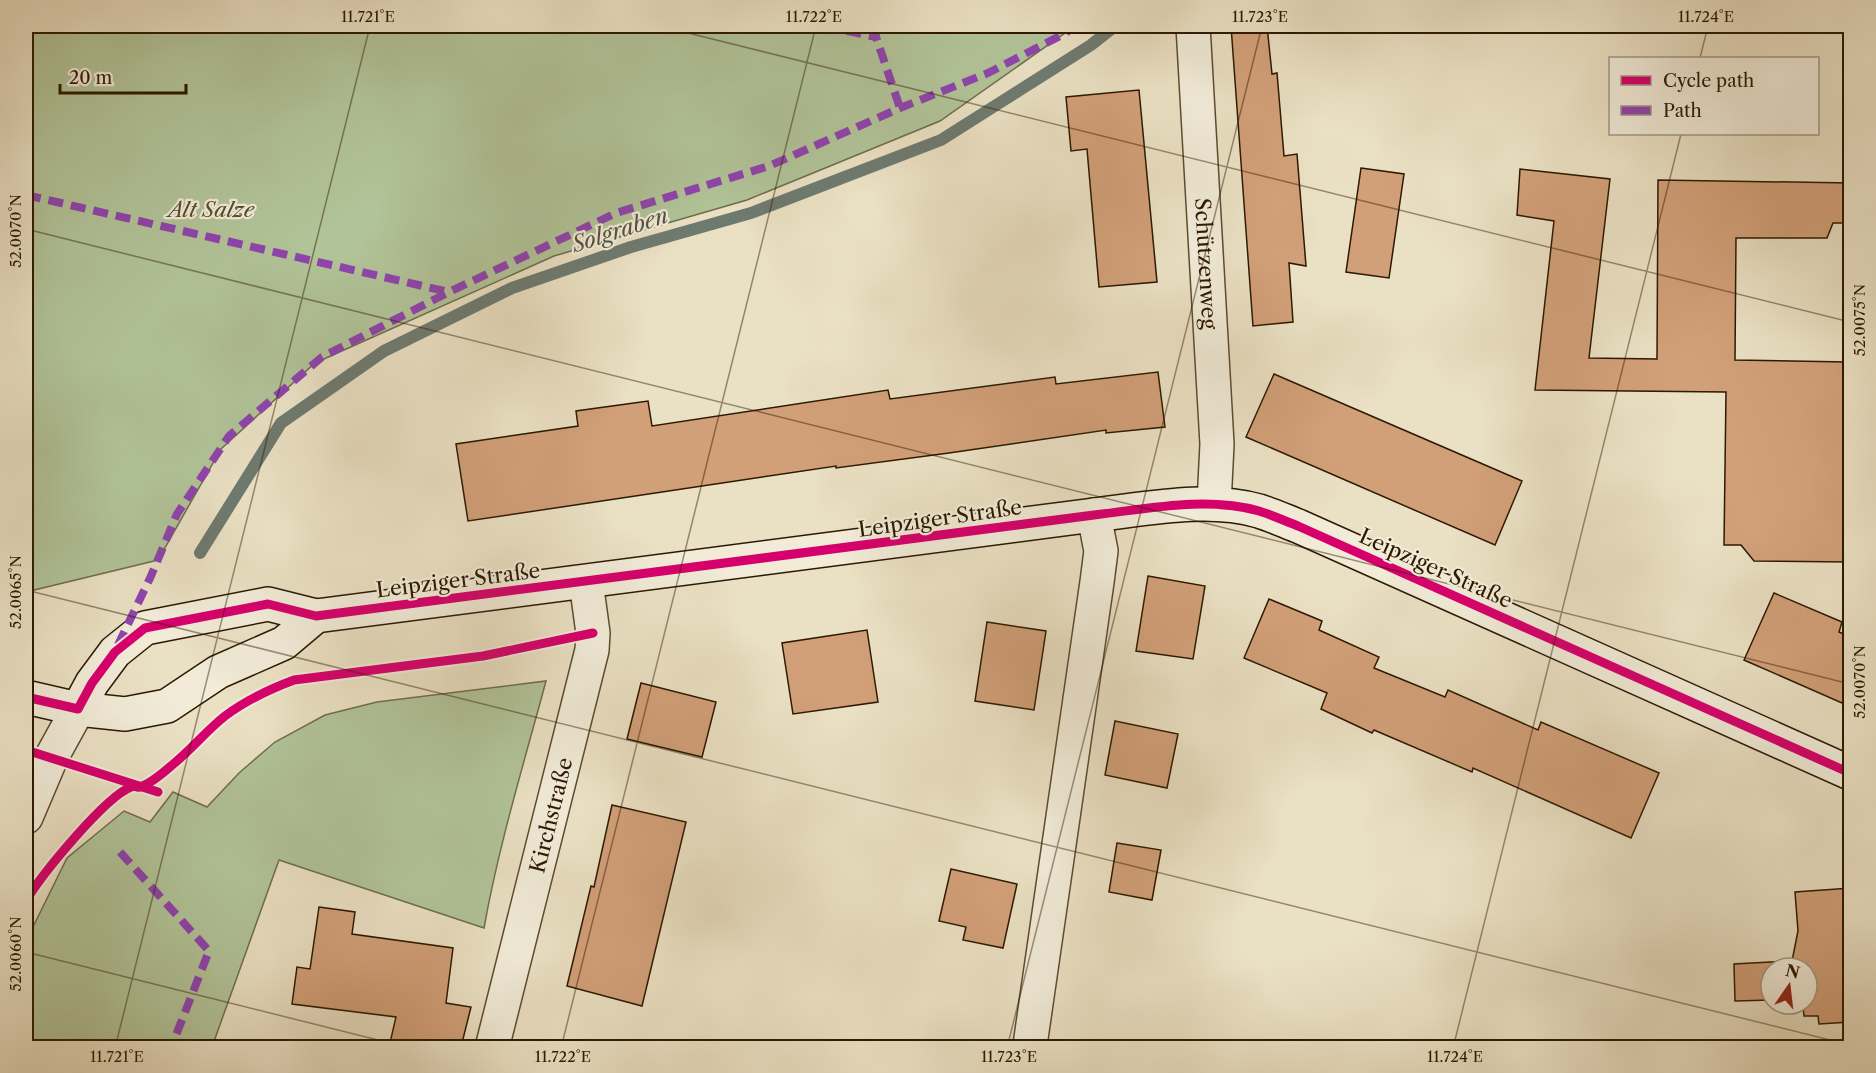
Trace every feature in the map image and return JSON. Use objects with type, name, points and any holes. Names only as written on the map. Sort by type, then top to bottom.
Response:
[{"type":"main road","name":"Schützenweg","points":[[1193,26],[1217,444],[1214,504]]},
{"type":"main road","name":"Leipziger Straße","points":[[26,818],[51,758],[92,683],[114,652],[146,628],[268,604],[316,616],[1094,515],[1161,507],[1214,504],[1258,511],[1298,526],[1851,773]]},
{"type":"main road","points":[[1030,1045],[1098,582],[1101,551],[1094,515]]},
{"type":"main road","name":"Kirchstraße","points":[[492,1047],[592,650],[593,633],[586,582]]},
{"type":"main road","points":[[26,697],[78,709],[124,714],[167,706],[218,672],[284,643],[316,616]]},
{"type":"green space","name":"Alt Salze","points":[[26,26],[1075,26],[940,121],[747,200],[554,256],[315,363],[221,449],[158,560],[26,592]]},
{"type":"green space","points":[[546,681],[504,835],[484,928],[279,860],[212,1047],[26,1047],[26,945],[30,933],[67,858],[124,811],[150,822],[173,792],[207,807],[239,773],[275,742],[325,715],[377,702]]},
{"type":"building","points":[[1231,26],[1267,26],[1272,74],[1277,73],[1284,156],[1297,154],[1306,266],[1289,263],[1293,322],[1253,326]]},
{"type":"building","points":[[1139,90],[1157,282],[1099,287],[1087,149],[1071,151],[1066,97]]},
{"type":"building","points":[[1361,168],[1404,174],[1389,278],[1346,272]]},
{"type":"building","points":[[1520,169],[1610,179],[1589,358],[1657,359],[1658,180],[1851,183],[1851,223],[1833,223],[1827,238],[1736,238],[1735,360],[1847,362],[1847,394],[1851,394],[1851,562],[1754,561],[1741,545],[1724,545],[1726,392],[1535,390],[1554,221],[1517,215]]},
{"type":"building","points":[[1158,372],[1165,427],[1106,433],[1106,430],[949,453],[836,468],[836,466],[468,521],[456,444],[578,426],[576,411],[648,401],[652,426],[888,390],[890,399],[1055,377],[1056,384]]},
{"type":"building","points":[[1274,374],[1522,481],[1495,545],[1246,437]]},
{"type":"building","points":[[1148,576],[1205,586],[1193,659],[1136,651]]},
{"type":"building","points":[[1774,593],[1842,622],[1839,632],[1851,637],[1851,685],[1842,703],[1744,660]]},
{"type":"building","points":[[1269,599],[1322,621],[1319,630],[1379,657],[1374,668],[1445,697],[1448,690],[1538,730],[1541,722],[1659,773],[1631,838],[1473,768],[1472,772],[1374,730],[1372,733],[1321,709],[1327,693],[1244,658]]},
{"type":"building","points":[[987,622],[1046,631],[1034,710],[975,701]]},
{"type":"building","points":[[867,630],[878,702],[793,714],[782,643]]},
{"type":"building","points":[[641,683],[716,702],[702,757],[627,739]]},
{"type":"building","points":[[1115,721],[1178,734],[1167,788],[1105,775]]},
{"type":"building","points":[[612,805],[686,822],[642,1006],[567,986],[591,886],[594,887]]},
{"type":"building","points":[[1117,843],[1161,850],[1152,900],[1109,892]]},
{"type":"building","points":[[951,869],[1017,884],[1003,948],[963,940],[966,927],[939,921]]},
{"type":"building","points":[[1851,888],[1851,1022],[1819,1024],[1819,956],[1793,956],[1798,931],[1795,892]]},
{"type":"building","points":[[319,907],[355,912],[352,934],[453,948],[446,1003],[471,1007],[461,1047],[389,1047],[396,1017],[292,1004],[297,967],[310,969]]},
{"type":"building","points":[[1759,963],[1759,1000],[1735,1001],[1734,964]]},
{"type":"waterway","name":"Solgraben","points":[[200,553],[281,423],[384,351],[512,288],[631,247],[751,213],[941,140],[1091,45],[1115,26]]},
{"type":"marked path","points":[[824,26],[876,37]]},
{"type":"marked path","points":[[875,26],[876,37],[900,108]]},
{"type":"marked path","points":[[118,645],[177,514],[229,436],[322,357],[449,292],[616,213],[769,166],[900,108],[988,73],[1076,26]]},
{"type":"marked path","points":[[26,195],[449,292]]},
{"type":"marked path","points":[[120,852],[209,951],[171,1048]]},
{"type":"cycle path","points":[[26,697],[78,709],[92,683],[115,652],[145,628],[268,604],[316,616],[1156,507],[1218,504],[1259,511],[1298,526],[1850,773]]},
{"type":"cycle path","points":[[26,901],[59,856],[106,805],[131,787],[140,787],[156,778],[225,716],[267,691],[294,680],[483,656],[593,633]]},
{"type":"cycle path","points":[[26,750],[158,792]]}]
